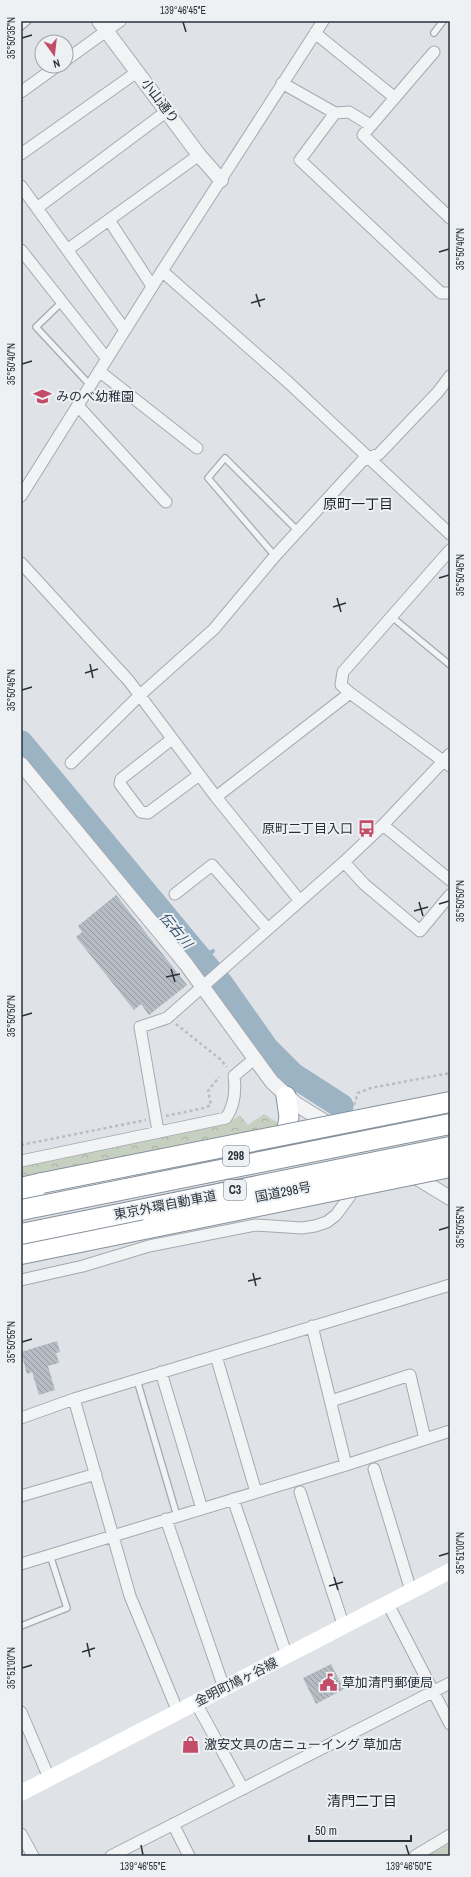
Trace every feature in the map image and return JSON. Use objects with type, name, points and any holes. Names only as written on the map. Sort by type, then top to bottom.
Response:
[{"type":"highway","points":[[284,1146],[289,1117],[286,1096]]},
{"type":"highway","points":[[21,1188],[42,1183],[447,1113]]},
{"type":"highway","name":"298","points":[[21,1198],[447,1113]]},
{"type":"highway","name":"東京外環自動車道","points":[[21,1210],[447,1113]]},
{"type":"highway","name":"東京外環自動車道","points":[[21,1234],[450,1147]]},
{"type":"highway","name":"国道298号","points":[[21,1244],[450,1158]]},
{"type":"highway","points":[[21,1254],[450,1167]]},
{"type":"main road","name":"金明町鳩ヶ谷線","points":[[21,1793],[450,1571]]},
{"type":"street","points":[[74,53],[103,26],[120,21]]},
{"type":"street","points":[[21,496],[152,286],[323,21]]},
{"type":"street","name":"小山通り","points":[[103,26],[199,155],[221,180]]},
{"type":"street","points":[[315,33],[394,97]]},
{"type":"street","points":[[434,52],[363,135],[450,218]]},
{"type":"street","points":[[21,154],[137,72]]},
{"type":"street","points":[[21,92],[47,74]]},
{"type":"street","points":[[282,83],[335,113],[349,112],[370,125]]},
{"type":"street","points":[[37,208],[167,111]]},
{"type":"street","points":[[335,113],[300,160],[441,293],[450,293]]},
{"type":"street","points":[[68,250],[199,155]]},
{"type":"street","points":[[21,186],[125,330]]},
{"type":"street","points":[[109,220],[152,286]]},
{"type":"street","points":[[21,250],[107,359]]},
{"type":"street","points":[[162,271],[370,458],[450,534]]},
{"type":"street","points":[[99,371],[197,448]]},
{"type":"street","points":[[71,763],[139,696],[214,629],[275,556],[299,532],[363,460],[379,454],[438,392],[450,376]]},
{"type":"street","points":[[78,406],[166,502]]},
{"type":"street","points":[[158,1131],[140,1027],[167,1018],[344,862],[448,761],[350,693],[341,684],[343,672],[450,550]]},
{"type":"street","points":[[21,563],[129,681],[216,797],[300,901]]},
{"type":"street","points":[[216,797],[350,693]]},
{"type":"street","points":[[172,739],[121,779],[120,784],[141,812],[148,813],[199,775]]},
{"type":"street","points":[[21,764],[206,983],[254,1060],[286,1096],[296,1104],[450,1198]]},
{"type":"street","points":[[383,825],[450,880]]},
{"type":"street","points":[[344,862],[364,884],[420,931],[450,895]]},
{"type":"street","points":[[175,894],[212,865],[268,929]]},
{"type":"street","points":[[21,1161],[158,1131],[226,1118],[232,1108],[235,1087],[234,1076],[254,1060]]},
{"type":"street","points":[[447,1113],[450,1098]]},
{"type":"street","points":[[21,1280],[83,1266],[149,1246],[256,1225],[302,1228],[327,1222],[344,1206],[350,1196],[352,1178]]},
{"type":"street","points":[[21,1418],[74,1399],[312,1326],[412,1298],[450,1285]]},
{"type":"street","points":[[312,1326],[346,1465]]},
{"type":"street","points":[[216,1356],[256,1492]]},
{"type":"street","points":[[162,1372],[202,1509]]},
{"type":"street","points":[[331,1401],[410,1375],[425,1439]]},
{"type":"street","points":[[74,1399],[130,1596],[178,1712]]},
{"type":"street","points":[[21,1564],[346,1465],[450,1431]]},
{"type":"street","points":[[374,1468],[411,1591]]},
{"type":"street","points":[[21,1496],[96,1474]]},
{"type":"street","points":[[300,1492],[344,1627]]},
{"type":"street","points":[[233,1499],[286,1656]]},
{"type":"street","points":[[171,1518],[224,1688]]},
{"type":"street","points":[[388,1604],[450,1724]]},
{"type":"street","points":[[111,1856],[450,1683]]},
{"type":"street","points":[[196,1703],[243,1789]]},
{"type":"street","points":[[21,1712],[50,1778]]},
{"type":"street","points":[[173,1824],[188,1856]]},
{"type":"street","points":[[21,1834],[33,1856]]},
{"type":"street","points":[[422,1855],[450,1835]]},
{"type":"lane","points":[[21,27],[28,21]]},
{"type":"lane","points":[[434,33],[443,21]]},
{"type":"lane","points":[[62,302],[36,327],[90,385]]},
{"type":"lane","points":[[275,556],[208,478],[225,458],[299,532]]},
{"type":"lane","points":[[392,617],[450,665]]},
{"type":"lane","points":[[137,1380],[171,1518]]},
{"type":"lane","points":[[21,1626],[67,1608],[50,1555]]},
{"type":"path","points":[[167,1018],[220,1059],[234,1076]]},
{"type":"path","points":[[353,1107],[358,1093],[371,1088],[450,1073]]},
{"type":"path","points":[[21,1145],[204,1108],[211,1105],[208,1091],[219,1077]]},
{"type":"green space","points":[[264,1114],[278,1123],[279,1127],[83,1166],[64,1168],[21,1178],[21,1167],[227,1124],[240,1115],[248,1125]]},
{"type":"green space","points":[[450,1843],[450,1856],[427,1856]]},
{"type":"building","points":[[116,895],[187,985],[149,1015],[141,1004],[134,1010],[76,937],[82,932],[78,926]]},
{"type":"building","points":[[57,1341],[60,1352],[56,1353],[59,1363],[48,1366],[55,1390],[39,1395],[32,1372],[27,1374],[21,1352]]},
{"type":"building","points":[[331,1664],[344,1689],[316,1704],[303,1678]]},
{"type":"waterway","name":"伝右川","points":[[21,743],[221,984],[266,1048],[293,1075],[341,1106]]},
{"type":"waterway","points":[[201,959],[213,951]]},
{"type":"place","name":"みのべ幼稚園","points":[[43,396]]},
{"type":"place","name":"原町二丁目入口","points":[[366,828]]},
{"type":"place","name":"草加清門郵便局","points":[[329,1682]]},
{"type":"place","name":"激安文具の店ニューイング 草加店","points":[[191,1744]]},
{"type":"district","name":"原町一丁目","points":[[358,504]]},
{"type":"district","name":"清門二丁目","points":[[362,1801]]}]
